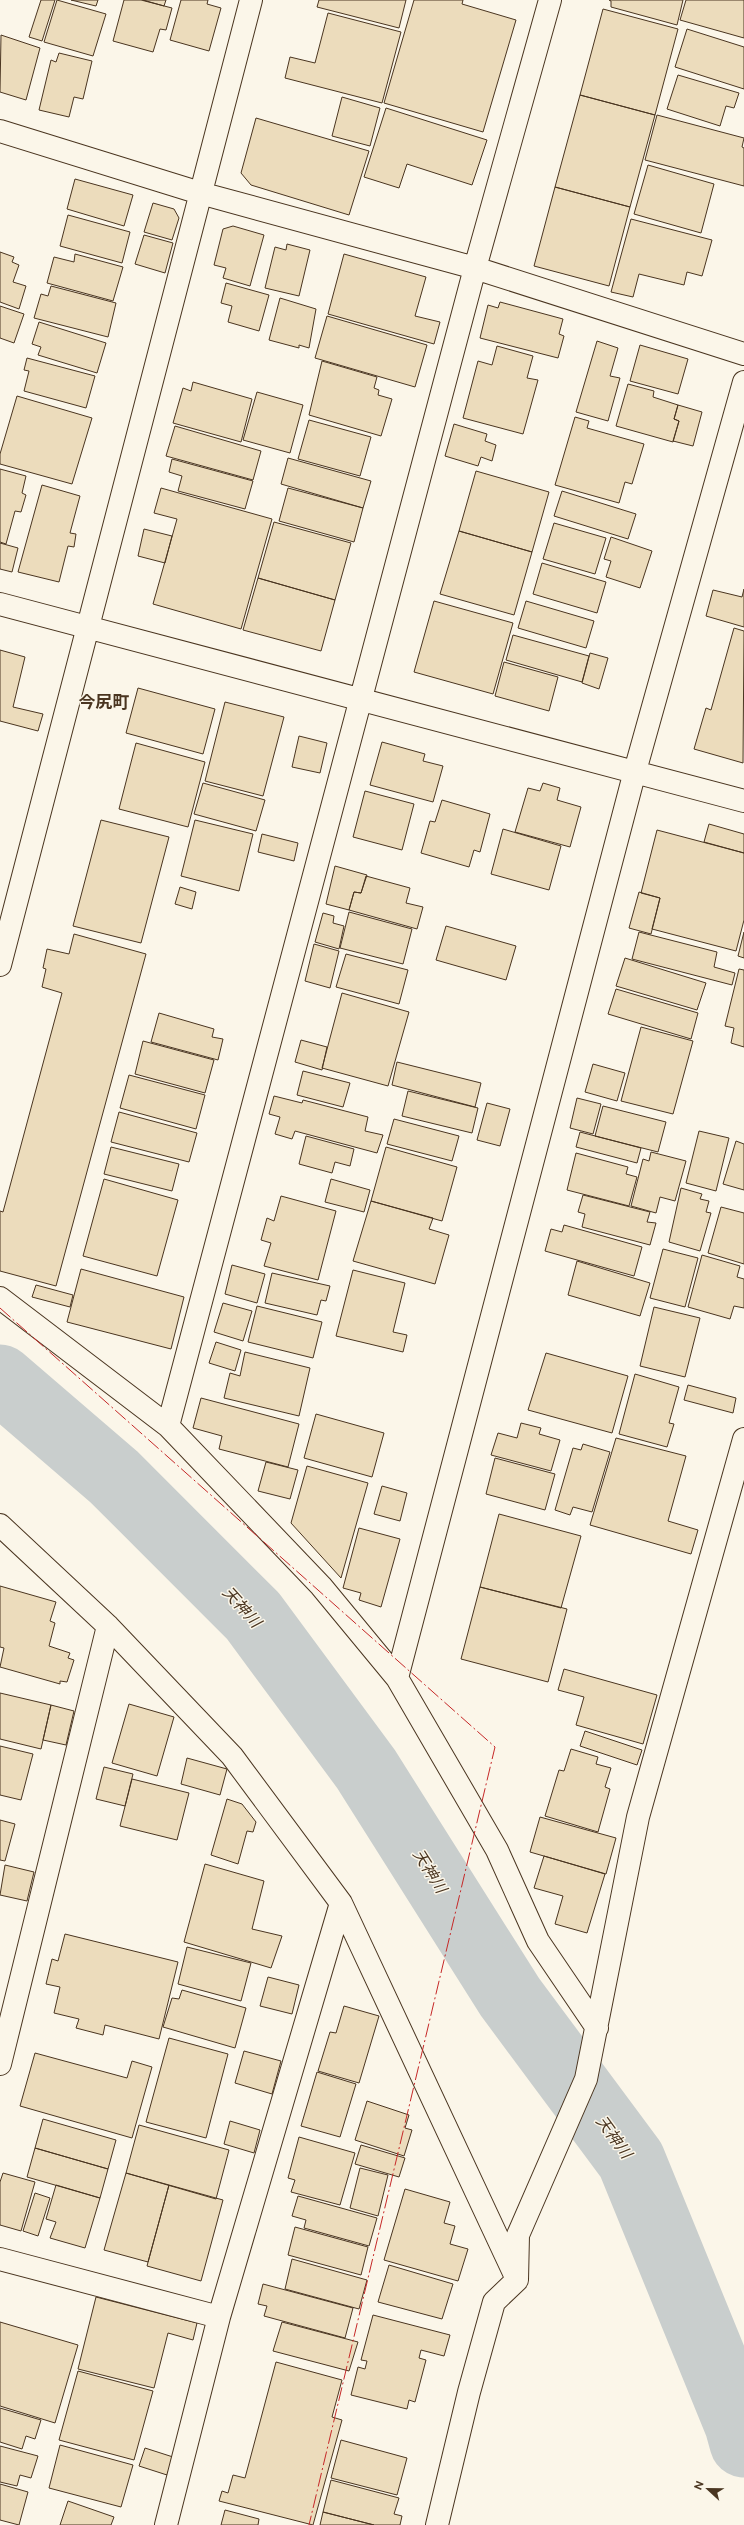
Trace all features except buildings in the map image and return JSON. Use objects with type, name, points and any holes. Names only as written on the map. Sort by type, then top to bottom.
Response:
[{"type":"street","points":[[0,965],[251,0]]},
{"type":"street","points":[[168,1426],[475,268],[550,0]]},
{"type":"street","points":[[0,131],[200,193],[475,268],[744,354]]},
{"type":"street","points":[[397,1678],[635,771],[744,382]]},
{"type":"street","points":[[0,604],[744,801]]},
{"type":"street","points":[[0,1298],[168,1426],[321,1586],[397,1678],[497,1850],[538,1941],[597,2028]]},
{"type":"street","points":[[437,2525],[469,2392],[494,2302],[517,2280],[518,2235],[586,2079],[638,1817],[744,1439]]},
{"type":"street","points":[[0,1525],[108,1626],[232,1756],[341,1903],[517,2280]]},
{"type":"street","points":[[0,2064],[108,1626]]},
{"type":"street","points":[[166,2525],[219,2317],[341,1903]]},
{"type":"street","points":[[0,2259],[219,2317]]},
{"type":"waterway","name":"天神川","points":[[0,1379],[114,1477],[253,1616],[366,1769],[510,1997],[631,2160],[739,2425],[744,2443]]},
{"type":"power","points":[[0,1308],[495,1747],[309,2525]]},
{"type":"district","name":"今尻町","points":[[104,702]]}]
